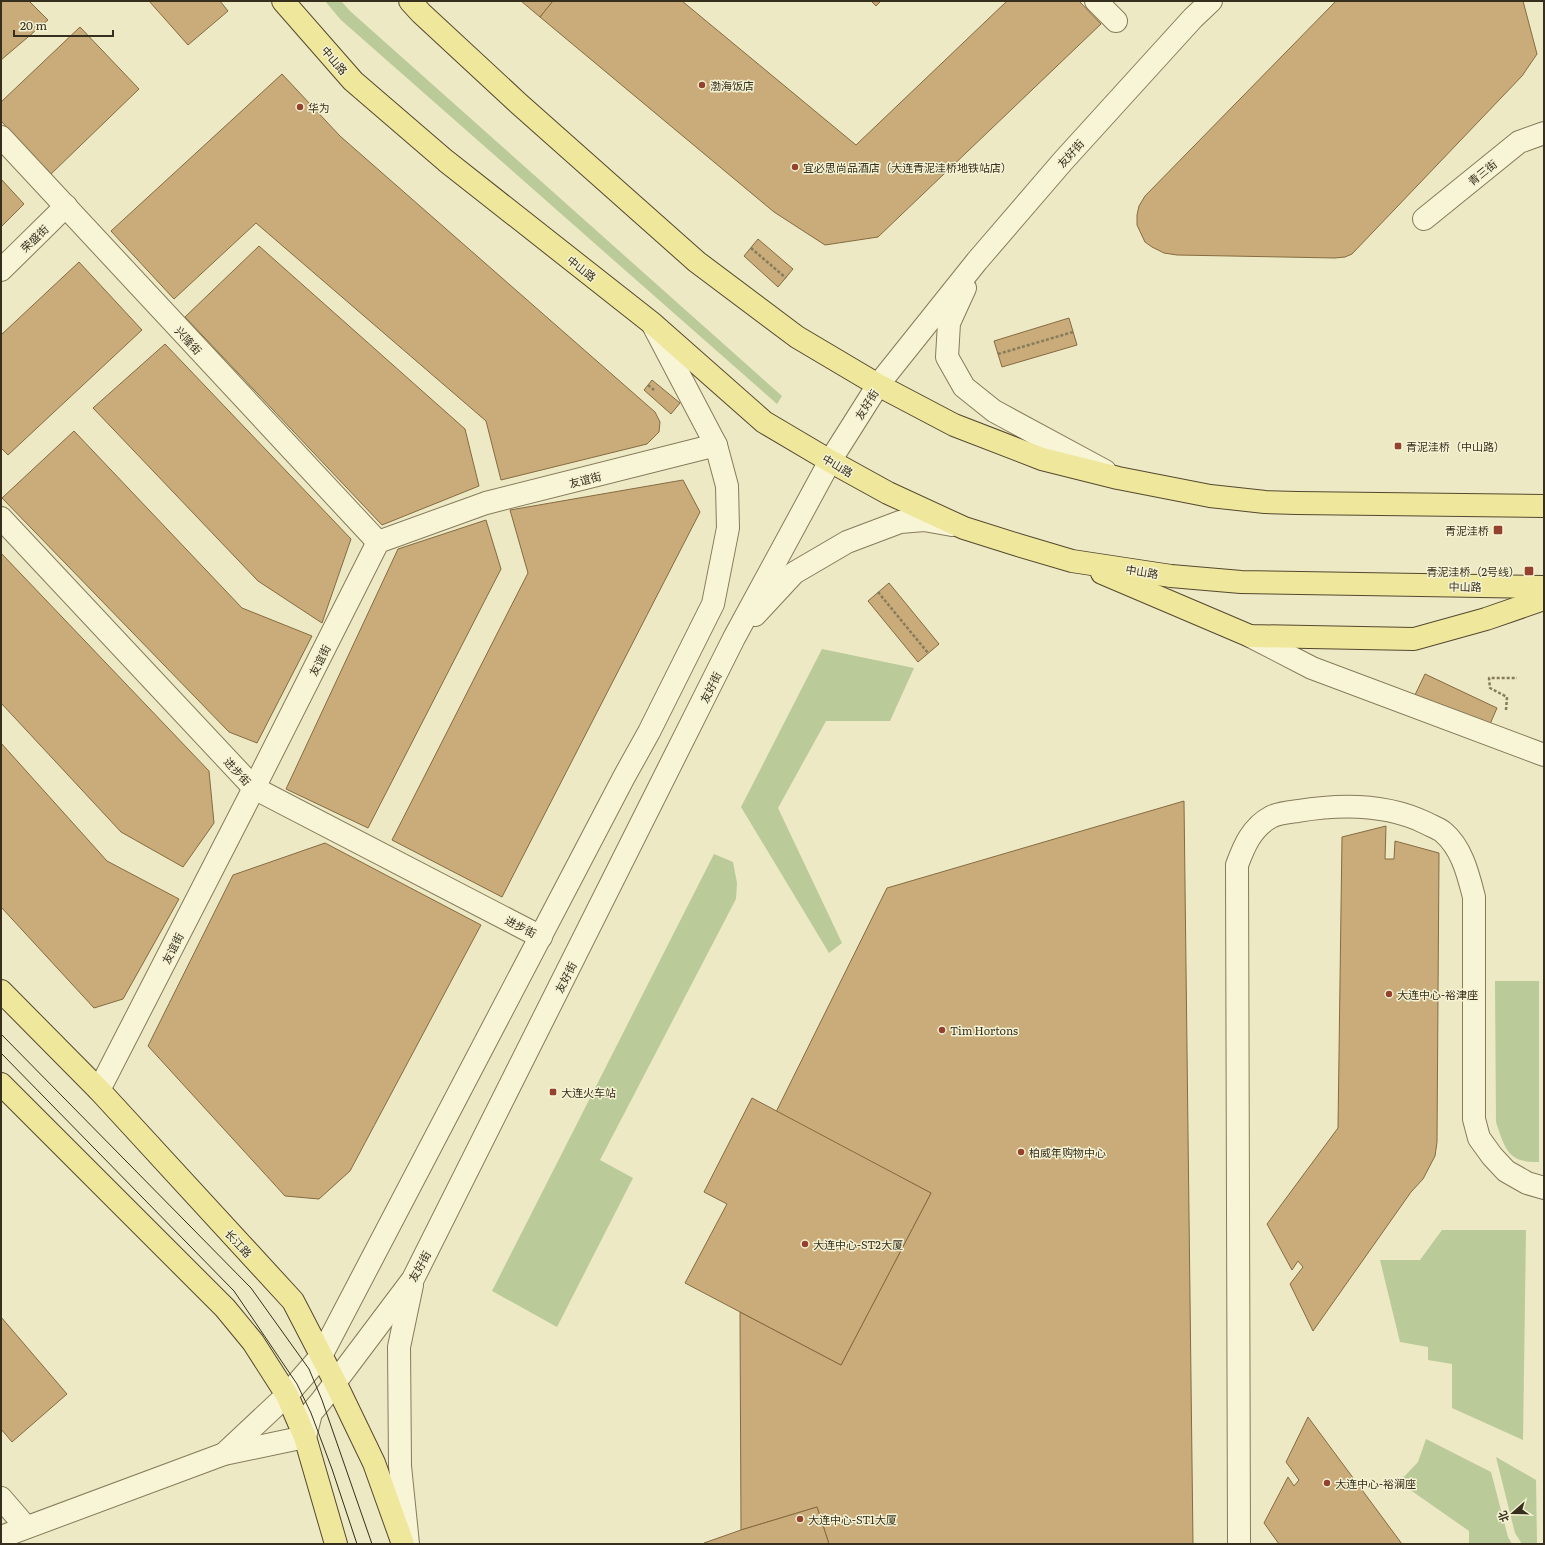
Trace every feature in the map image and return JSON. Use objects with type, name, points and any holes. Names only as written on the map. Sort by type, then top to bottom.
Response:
[{"type":"main road","name":"中山路","points":[[283,1],[353,81],[446,161],[652,324],[764,422],[888,494],[964,528],[1072,561],[1170,576],[1241,582],[1544,587]]},
{"type":"main road","points":[[410,1],[421,14],[518,103],[697,262],[797,337],[878,385],[954,425],[1035,456],[1118,478],[1210,496],[1265,502],[1544,506]]},
{"type":"main road","points":[[1072,561],[1250,636],[1414,639],[1486,619],[1544,599]]},
{"type":"main road","name":"长江路","points":[[1,991],[99,1090],[293,1301],[335,1382],[374,1463],[403,1544]]},
{"type":"main road","points":[[1,1084],[225,1308],[253,1342],[287,1395],[305,1437],[336,1544]]},
{"type":"street","points":[[1096,1],[1116,21]]},
{"type":"street","name":"友好街","points":[[305,1437],[311,1413],[413,1279],[734,638],[830,461],[878,385],[977,261],[1063,161],[1193,18],[1211,1]]},
{"type":"street","name":"青三街","points":[[1424,219],[1519,142],[1544,133]]},
{"type":"street","name":"兴隆街","points":[[1,137],[378,542]]},
{"type":"street","name":"荣盛街","points":[[1,270],[66,206]]},
{"type":"street","points":[[977,261],[949,323],[946,357],[964,387],[994,412],[1118,478]]},
{"type":"street","points":[[224,1454],[287,1395],[321,1356],[649,732],[713,604],[728,528],[727,486],[716,445],[652,324]]},
{"type":"street","name":"友谊街","points":[[99,1090],[378,542],[486,503],[716,445]]},
{"type":"street","name":"进步街","points":[[1,518],[254,788],[541,937]]},
{"type":"street","points":[[734,638],[794,573],[847,542],[900,522],[924,520],[964,528]]},
{"type":"street","points":[[1250,636],[1312,668],[1544,755]]},
{"type":"street","points":[[1238,1544],[1237,865],[1244,846],[1256,828],[1272,816],[1290,812],[1314,808],[1357,806],[1386,810],[1415,818],[1442,831],[1454,846],[1466,867],[1474,897],[1474,1119],[1480,1138],[1492,1156],[1506,1171],[1527,1183],[1544,1188]]},
{"type":"street","points":[[408,1544],[400,1466],[399,1347],[413,1279]]},
{"type":"street","points":[[1,1537],[224,1454],[305,1437]]},
{"type":"street","points":[[1,1498],[26,1527]]},
{"type":"path","points":[[750,248],[786,278]]},
{"type":"path","points":[[998,354],[1073,332]]},
{"type":"path","points":[[878,592],[928,653]]},
{"type":"path","points":[[1506,712],[1507,697],[1490,688],[1489,678],[1517,678]]},
{"type":"green space","points":[[325,1],[341,1],[350,11],[782,396],[777,404],[341,20]]},
{"type":"green space","points":[[822,649],[914,668],[890,721],[826,721],[778,808],[842,943],[829,953],[741,807]]},
{"type":"green space","points":[[714,854],[733,862],[737,883],[736,899],[600,1160],[633,1178],[557,1327],[492,1291]]},
{"type":"green space","points":[[1495,981],[1539,981],[1539,1162],[1529,1162],[1514,1157],[1505,1147],[1496,1122]]},
{"type":"green space","points":[[1442,1230],[1526,1230],[1523,1440],[1452,1408],[1452,1364],[1428,1360],[1428,1347],[1400,1342],[1380,1260],[1420,1260]]},
{"type":"green space","points":[[1426,1439],[1491,1472],[1508,1537],[1512,1544],[1469,1544],[1469,1531],[1399,1482],[1418,1462]]},
{"type":"green space","points":[[1496,1457],[1536,1480],[1537,1544],[1522,1544],[1515,1533]]},
{"type":"building","points":[[1,1],[29,1],[48,20],[1,60]]},
{"type":"building","points":[[149,1],[220,1],[228,11],[188,45]]},
{"type":"building","points":[[521,1],[553,1],[540,17]]},
{"type":"building","name":"渤海饭店","points":[[553,1],[682,1],[856,145],[1007,1],[1079,1],[1101,24],[878,237],[825,245],[774,212],[540,17]]},
{"type":"building","points":[[871,1],[881,1],[876,6]]},
{"type":"building","points":[[1336,1],[1523,1],[1537,54],[1522,76],[1352,254],[1345,257],[1335,258],[1177,255],[1164,253],[1145,242],[1137,225],[1137,215],[1139,206],[1145,196]]},
{"type":"building","points":[[80,27],[139,89],[51,174],[1,121],[1,102]]},
{"type":"building","points":[[282,74],[340,136],[655,412],[660,422],[659,432],[647,444],[501,480],[486,421],[256,223],[174,299],[111,231]]},
{"type":"building","points":[[1,179],[24,204],[1,227]]},
{"type":"building","points":[[758,239],[793,269],[778,287],[744,256]]},
{"type":"building","points":[[259,246],[465,429],[479,486],[382,525],[185,317]]},
{"type":"building","points":[[79,262],[142,330],[8,455],[1,448],[1,335]]},
{"type":"building","points":[[1069,318],[1077,345],[1002,367],[994,341]]},
{"type":"building","points":[[165,344],[351,539],[322,623],[258,581],[93,408]]},
{"type":"building","points":[[652,380],[680,403],[671,414],[644,390]]},
{"type":"building","points":[[74,431],[242,608],[312,636],[257,743],[229,732],[2,498]]},
{"type":"building","points":[[683,480],[700,512],[502,897],[392,840],[528,573],[510,510]]},
{"type":"building","points":[[486,520],[501,569],[368,828],[286,789],[398,549]]},
{"type":"building","points":[[1,553],[209,771],[214,823],[183,867],[121,832],[1,703]]},
{"type":"building","points":[[889,583],[939,644],[918,662],[868,601]]},
{"type":"building","points":[[1425,674],[1497,708],[1487,731],[1414,697]]},
{"type":"building","points":[[1,743],[107,861],[179,899],[123,999],[94,1008],[1,907]]},
{"type":"building","name":"柏威年购物中心","points":[[1184,801],[1193,1544],[829,1544],[817,1507],[741,1530],[740,1312],[841,1365],[931,1193],[776,1112],[887,888]]},
{"type":"building","name":"大连中心-裕津座","points":[[1386,826],[1385,859],[1394,859],[1395,841],[1439,853],[1437,1142],[1435,1156],[1423,1179],[1411,1192],[1313,1331],[1290,1284],[1303,1267],[1298,1261],[1292,1270],[1267,1224],[1338,1128],[1342,837]]},
{"type":"building","points":[[325,843],[481,925],[350,1171],[319,1199],[285,1196],[148,1046],[233,875]]},
{"type":"building","name":"大连中心-ST2大厦","points":[[752,1098],[931,1193],[841,1365],[685,1283],[727,1204],[704,1192]]},
{"type":"building","points":[[1,1317],[67,1394],[12,1442],[1,1429]]},
{"type":"building","name":"大连中心-裕澜座","points":[[1308,1417],[1402,1544],[1279,1544],[1264,1523],[1288,1477],[1294,1486],[1299,1480],[1286,1462]]},
{"type":"building","name":"大连中心-ST1大厦","points":[[817,1507],[829,1544],[704,1543],[741,1530]]},
{"type":"tram line","points":[[1,1034],[251,1288],[309,1369],[322,1400],[372,1544]]},
{"type":"tram line","points":[[1,1053],[234,1291],[297,1384],[311,1413],[332,1469],[357,1544]]},
{"type":"place","name":"渤海饭店","points":[[702,85]]},
{"type":"place","name":"华为","points":[[300,107]]},
{"type":"place","name":"宜必思尚品酒店（大连青泥洼桥地铁站店）","points":[[795,167]]},
{"type":"place","name":"青泥洼桥（中山路）","points":[[1398,446]]},
{"type":"place","name":"青泥洼桥","points":[[1498,530]]},
{"type":"place","name":"青泥洼桥（2号线）","points":[[1529,571]]},
{"type":"place","name":"大连中心-裕津座","points":[[1389,994]]},
{"type":"place","name":"Tim Hortons","points":[[942,1030]]},
{"type":"place","name":"大连火车站","points":[[553,1092]]},
{"type":"place","name":"柏威年购物中心","points":[[1021,1152]]},
{"type":"place","name":"大连中心-ST2大厦","points":[[805,1244]]},
{"type":"place","name":"大连中心-裕澜座","points":[[1327,1483]]},
{"type":"place","name":"大连中心-ST1大厦","points":[[800,1519]]}]
